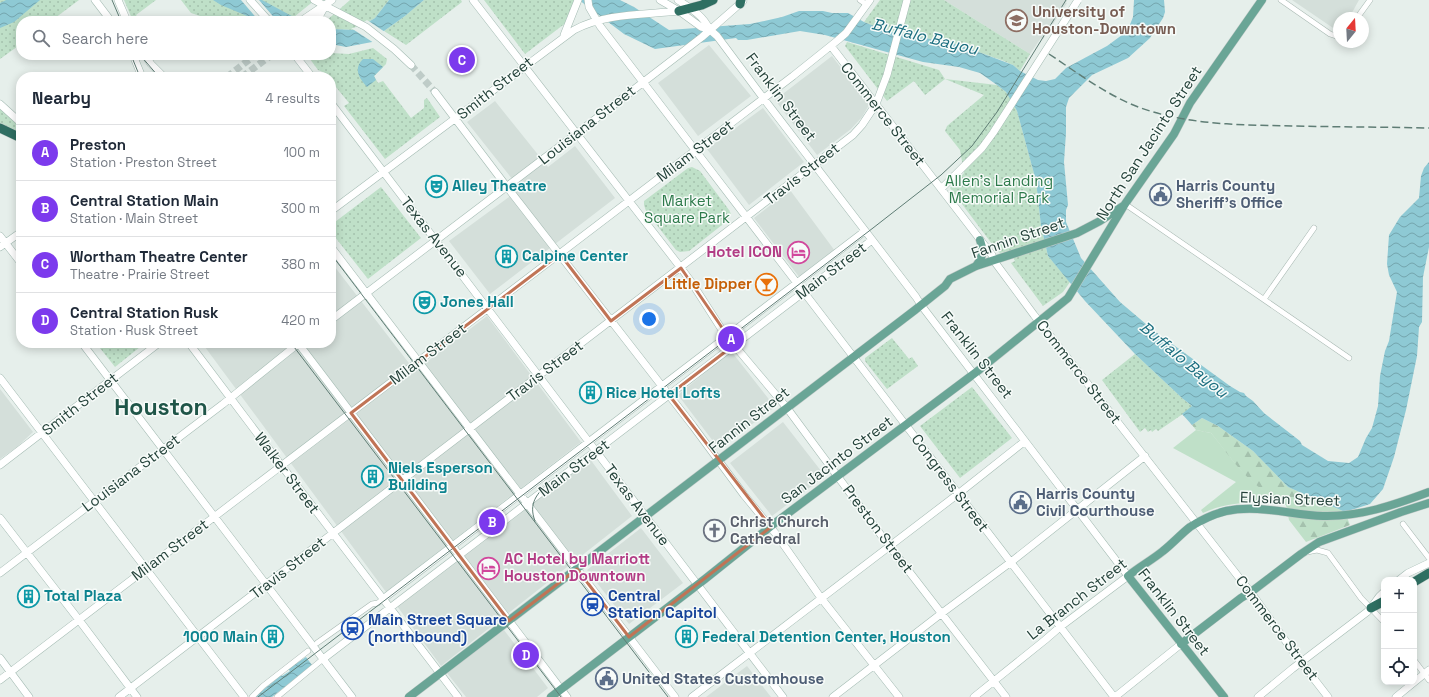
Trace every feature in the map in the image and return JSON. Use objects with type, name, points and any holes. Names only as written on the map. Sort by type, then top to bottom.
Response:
[{"type":"highway","points":[[679,11],[702,5],[713,0]]},
{"type":"highway","points":[[0,128],[16,136]]},
{"type":"highway","points":[[1417,581],[1429,573]]},
{"type":"highway","points":[[1417,582],[1429,578]]},
{"type":"highway","points":[[1371,608],[1381,603]]},
{"type":"main road","points":[[95,0],[106,16]]},
{"type":"main road","points":[[118,0],[125,16]]},
{"type":"main road","points":[[250,0],[264,16]]},
{"type":"main road","points":[[314,0],[366,27],[411,65]]},
{"type":"main road","points":[[307,16],[313,11],[325,6],[332,0]]},
{"type":"main road","name":"Preston Street","points":[[473,0],[523,67],[681,268],[727,337],[787,408],[890,546],[1006,697]]},
{"type":"main road","points":[[564,36],[572,19],[578,0]]},
{"type":"main road","name":"Congress Street","points":[[588,0],[589,7],[605,32],[1114,697]]},
{"type":"main road","name":"Franklin Street","points":[[660,0],[679,11],[701,27],[709,29],[718,36],[764,99],[1128,576],[1224,697]]},
{"type":"main road","name":"Franklin Street","points":[[678,0],[706,22],[709,29]]},
{"type":"main road","name":"Travis Street","points":[[119,697],[853,135],[866,120],[876,104],[887,75],[907,0]]},
{"type":"main road","points":[[941,189],[982,148],[993,133],[1078,0]]},
{"type":"main road","name":"North San Jacinto Street","points":[[1063,303],[1073,292],[1125,204],[1174,134],[1190,103],[1262,0]]},
{"type":"main road","name":"Louisiana Street","points":[[336,316],[643,82],[742,1]]},
{"type":"main road","name":"Milam Street","points":[[0,680],[764,99],[846,33],[870,2]]},
{"type":"main road","points":[[319,16],[325,6]]},
{"type":"main road","name":"Smith Street","points":[[336,207],[564,36],[582,25],[597,20],[624,16],[679,11]]},
{"type":"main road","name":"Commerce Street","points":[[831,46],[992,255],[994,261],[1040,322],[1251,592],[1328,697]]},
{"type":"main road","points":[[135,60],[140,72]]},
{"type":"main road","points":[[148,60],[159,72]]},
{"type":"main road","points":[[299,60],[308,72]]},
{"type":"main road","points":[[436,92],[455,119],[669,395],[744,495],[771,527],[822,598],[898,697]]},
{"type":"main road","points":[[0,104],[16,118]]},
{"type":"main road","name":"Texas Avenue","points":[[336,110],[437,240],[783,697]]},
{"type":"main road","points":[[935,181],[953,177]]},
{"type":"main road","name":"Fannin Street","points":[[409,697],[647,517],[921,305],[945,286],[950,279],[976,266],[1077,233],[1100,221],[1125,204]]},
{"type":"main road","name":"Main Street","points":[[383,599],[865,231]]},
{"type":"main road","points":[[0,236],[3,245],[16,258]]},
{"type":"main road","points":[[3,245],[16,236]]},
{"type":"main road","name":"Main Street","points":[[323,659],[872,240]]},
{"type":"main road","points":[[976,266],[983,253],[980,240]]},
{"type":"main road","points":[[336,254],[675,697]]},
{"type":"main road","name":"San Jacinto Street","points":[[551,697],[771,527],[974,374],[1063,303]]},
{"type":"main road","points":[[86,348],[352,697]]},
{"type":"main road","name":"Smith Street","points":[[0,465],[152,348]]},
{"type":"main road","name":"Walker Street","points":[[193,348],[458,697]]},
{"type":"main road","name":"Louisiana Street","points":[[0,573],[231,397],[292,348]]},
{"type":"main road","points":[[302,348],[567,697]]},
{"type":"main road","points":[[0,378],[244,697]]},
{"type":"main road","points":[[692,697],[1025,441]]},
{"type":"main road","points":[[833,697],[1011,562],[1145,456]]},
{"type":"main road","name":"Elysian Street","points":[[1182,644],[1241,598],[1319,542],[1399,508],[1429,492]]},
{"type":"main road","name":"Elysian Street","points":[[1197,523],[1227,511],[1249,509],[1344,516],[1429,503]]},
{"type":"main road","points":[[0,518],[137,697]]},
{"type":"main road","name":"La Branch Street","points":[[974,697],[1046,640],[1060,627],[1162,552],[1197,523]]},
{"type":"main road","points":[[1403,577],[1429,563]]},
{"type":"main road","points":[[1258,697],[1371,608],[1377,597],[1381,594]]},
{"type":"main road","points":[[1114,697],[1182,644]]},
{"type":"main road","points":[[0,658],[29,697]]},
{"type":"main road","points":[[1396,697],[1427,675]]},
{"type":"street","points":[[860,0],[870,2]]},
{"type":"street","points":[[1281,0],[1333,35]]},
{"type":"street","points":[[1361,12],[1370,0]]},
{"type":"street","points":[[1125,204],[1350,358]]},
{"type":"street","points":[[1264,299],[1314,228]]},
{"type":"street","points":[[1403,524],[1429,558]]},
{"type":"street","name":"Elysian Street","points":[[1301,554],[1317,550],[1328,553],[1361,598],[1371,608]]},
{"type":"street","name":"Main Street","points":[[317,643],[372,604],[378,603],[383,599]]},
{"type":"street","points":[[1371,608],[1381,619]]},
{"type":"street","points":[[252,697],[263,686],[308,651]]},
{"type":"street","name":"Main Street","points":[[277,697],[323,659]]},
{"type":"street","points":[[1417,663],[1427,675]]},
{"type":"highlighted area","points":[[560,254],[611,321],[681,268],[734,345],[669,395],[771,527],[629,637],[577,569],[509,621],[351,413]]},
{"type":"shaded area","name":"University of Houston-Downtown","points":[[944,0],[1067,0],[1067,3],[1043,39],[1041,38],[1030,54]]},
{"type":"shaded area","points":[[1292,0],[1359,0],[1352,12],[1333,12],[1333,28]]},
{"type":"shaded area","points":[[709,45],[751,96],[698,136],[658,83]]},
{"type":"shaded area","points":[[832,56],[869,105],[862,117],[851,129],[817,155],[775,100]]},
{"type":"shaded area","points":[[495,101],[548,167],[575,146],[615,198],[490,294],[449,241],[520,189],[467,122]]},
{"type":"shaded area","points":[[763,108],[804,162],[749,205],[707,149]]},
{"type":"shaded area","points":[[790,190],[835,251],[800,278],[754,218]]},
{"type":"shaded area","points":[[336,268],[415,371],[487,316],[581,442],[386,592],[206,348],[336,348]]},
{"type":"shaded area","points":[[731,351],[775,407],[719,449],[678,395]]},
{"type":"shaded area","points":[[0,389],[33,432],[17,447],[0,459]]},
{"type":"shaded area","points":[[783,422],[825,476],[772,516],[730,463]]},
{"type":"shaded area","points":[[590,459],[632,516],[441,666],[397,606]]},
{"type":"shaded area","points":[[641,528],[683,583],[629,624],[587,570]]},
{"type":"shaded area","points":[[504,630],[548,688],[537,697],[466,697],[447,673]]},
{"type":"shaded area","points":[[747,666],[771,697],[706,697]]},
{"type":"green space","points":[[0,0],[79,0],[58,16],[16,16],[16,48],[0,59]]},
{"type":"green space","points":[[124,0],[156,0],[137,16],[131,16]]},
{"type":"green space","points":[[181,0],[315,0],[295,16],[200,16],[191,13]]},
{"type":"green space","points":[[350,0],[389,0],[375,18],[355,30],[336,29],[336,16],[332,16]]},
{"type":"green space","points":[[424,0],[461,0],[462,2],[406,45],[384,31],[405,16]]},
{"type":"green space","points":[[484,0],[576,0],[567,22],[525,54]]},
{"type":"green space","points":[[880,0],[944,0],[1030,54],[1020,71],[1013,65],[1004,61],[950,42],[905,35],[884,30],[864,22]]},
{"type":"green space","points":[[847,42],[939,70],[945,79],[925,95],[914,81],[887,101],[845,46]]},
{"type":"green space","points":[[373,48],[387,59],[386,64],[374,76],[378,83],[383,81],[411,118],[424,108],[424,100],[427,98],[440,117],[385,159],[344,106],[349,103],[336,87],[336,72],[323,72],[318,70],[311,60],[336,60],[336,53],[349,54]]},
{"type":"green space","name":"Allen's Landing Memorial Park","points":[[945,79],[997,85],[1006,92],[1017,111],[1036,181],[1041,226],[1048,256],[1070,282],[1063,292],[1043,306],[1011,263],[1015,261],[1009,251],[1000,253],[995,248],[950,188],[964,173],[960,150],[945,131],[947,126],[984,95]]},
{"type":"green space","points":[[0,108],[16,122],[16,131],[0,123]]},
{"type":"green space","name":"Market Square Park","points":[[692,167],[700,171],[731,214],[727,221],[689,251],[680,252],[676,250],[646,211],[644,201],[688,168]]},
{"type":"green space","points":[[381,187],[421,238],[368,279],[336,238],[336,221]]},
{"type":"green space","points":[[892,338],[909,359],[912,357],[918,366],[887,389],[865,361],[865,358]]},
{"type":"green space","points":[[100,348],[139,348],[115,367]]},
{"type":"green space","points":[[1135,354],[1193,407],[1158,431],[1156,429],[1152,432],[1151,430],[1148,432],[1145,428],[1140,432],[1102,380]]},
{"type":"green space","points":[[972,387],[1012,438],[960,478],[920,426]]},
{"type":"green space","points":[[1202,418],[1218,426],[1253,451],[1288,487],[1345,512],[1350,525],[1306,542],[1289,520],[1286,505],[1283,500],[1271,495],[1251,481],[1234,463],[1211,433],[1196,430],[1192,425]]},
{"type":"green space","points":[[1196,430],[1211,433],[1242,472],[1260,488],[1283,499],[1286,505],[1244,503],[1223,506],[1203,513],[1201,510],[1236,482],[1173,448]]},
{"type":"water","points":[[6,0],[40,0],[21,16],[16,16],[16,20],[14,22],[0,28],[0,3]]},
{"type":"water","points":[[213,0],[262,0],[292,16],[247,16]]},
{"type":"water","points":[[389,0],[424,0],[372,42],[346,47],[336,45],[336,29],[355,30],[375,18]]},
{"type":"water","name":"Buffalo Bayou","points":[[579,0],[620,0],[634,7],[669,30],[750,24],[782,17],[799,11],[848,13],[864,22],[884,30],[950,42],[1013,65],[1020,71],[1038,80],[1046,81],[1055,79],[1066,68],[1107,46],[1122,35],[1129,27],[1133,17],[1134,0],[1164,0],[1165,12],[1163,18],[1150,38],[1128,58],[1092,75],[1069,98],[1066,107],[1064,162],[1068,205],[1066,210],[1066,222],[1081,258],[1120,302],[1153,330],[1230,386],[1244,393],[1264,413],[1300,441],[1302,445],[1328,461],[1349,463],[1358,457],[1372,428],[1378,406],[1380,376],[1385,351],[1389,341],[1397,292],[1389,275],[1387,264],[1389,235],[1400,217],[1419,198],[1421,176],[1424,168],[1429,162],[1429,247],[1423,277],[1422,322],[1419,327],[1417,356],[1406,410],[1394,457],[1383,489],[1370,504],[1345,512],[1288,487],[1253,451],[1218,426],[1202,418],[1192,425],[1182,414],[1192,406],[1135,354],[1085,301],[1048,256],[1041,226],[1036,181],[1017,111],[1006,92],[980,73],[959,67],[923,62],[825,35],[800,31],[747,40],[738,40],[736,38],[655,49],[624,34]]},
{"type":"water","points":[[363,59],[373,59],[383,67],[374,76],[376,80],[367,87],[358,73],[358,66]]},
{"type":"water","points":[[306,657],[312,665],[272,697],[256,696],[281,675],[282,676],[290,671],[288,669]]},
{"type":"pier","points":[[241,0],[259,0],[273,16],[255,16]]},
{"type":"pier","points":[[367,20],[385,32],[374,43],[351,28],[354,28]]},
{"type":"tunnel","points":[[233,72],[249,60]]},
{"type":"tunnel","points":[[249,72],[265,60]]},
{"type":"tunnel","points":[[411,65],[435,92]]},
{"type":"tram line","points":[[112,0],[119,16]]},
{"type":"tram line","points":[[258,697],[941,175],[972,146],[997,112],[1066,0]]},
{"type":"tram line","points":[[133,60],[138,72]]},
{"type":"tram line","points":[[144,60],[155,72]]},
{"type":"tram line","points":[[336,261],[668,697]]},
{"type":"tram line","points":[[295,348],[561,697]]},
{"type":"tram line","points":[[535,521],[533,515],[533,504],[537,495],[549,482]]},
{"type":"railway","points":[[1049,54],[1094,84],[1129,103],[1159,114],[1178,118],[1216,123],[1254,125],[1429,128]]},
{"type":"place","name":"University of Houston-Downtown","points":[[1016,21]]},
{"type":"place","name":"Wortham Theatre Center","points":[[462,60]]},
{"type":"place","name":"Alley Theatre","points":[[436,186]]},
{"type":"place","name":"Harris County Sheriff's Office","points":[[1160,195]]},
{"type":"place","name":"Hotel ICON","points":[[798,252]]},
{"type":"place","name":"Calpine Center","points":[[507,256]]},
{"type":"place","name":"Little Dipper","points":[[767,284]]},
{"type":"place","name":"Jones Hall","points":[[425,302]]},
{"type":"place","name":"Preston","points":[[731,339]]},
{"type":"place","name":"Rice Hotel Lofts","points":[[591,393]]},
{"type":"place","name":"Niels Esperson Building","points":[[373,477]]},
{"type":"place","name":"Harris County Civil Courthouse","points":[[1020,503]]},
{"type":"place","name":"Central Station Main","points":[[492,522]]},
{"type":"place","name":"Christ Church Cathedral","points":[[715,531]]},
{"type":"place","name":"AC Hotel by Marriott Houston Downtown","points":[[489,568]]},
{"type":"place","name":"Total Plaza","points":[[29,596]]},
{"type":"place","name":"Central Station Capitol","points":[[593,605]]},
{"type":"place","name":"Main Street Square (northbound)","points":[[352,629]]},
{"type":"place","name":"1000 Main","points":[[273,637]]},
{"type":"place","name":"Federal Detention Center, Houston","points":[[687,637]]},
{"type":"place","name":"Central Station Rusk","points":[[526,655]]},
{"type":"place","name":"United States Customhouse","points":[[607,679]]},
{"type":"district","name":"Houston","points":[[161,407]]}]
